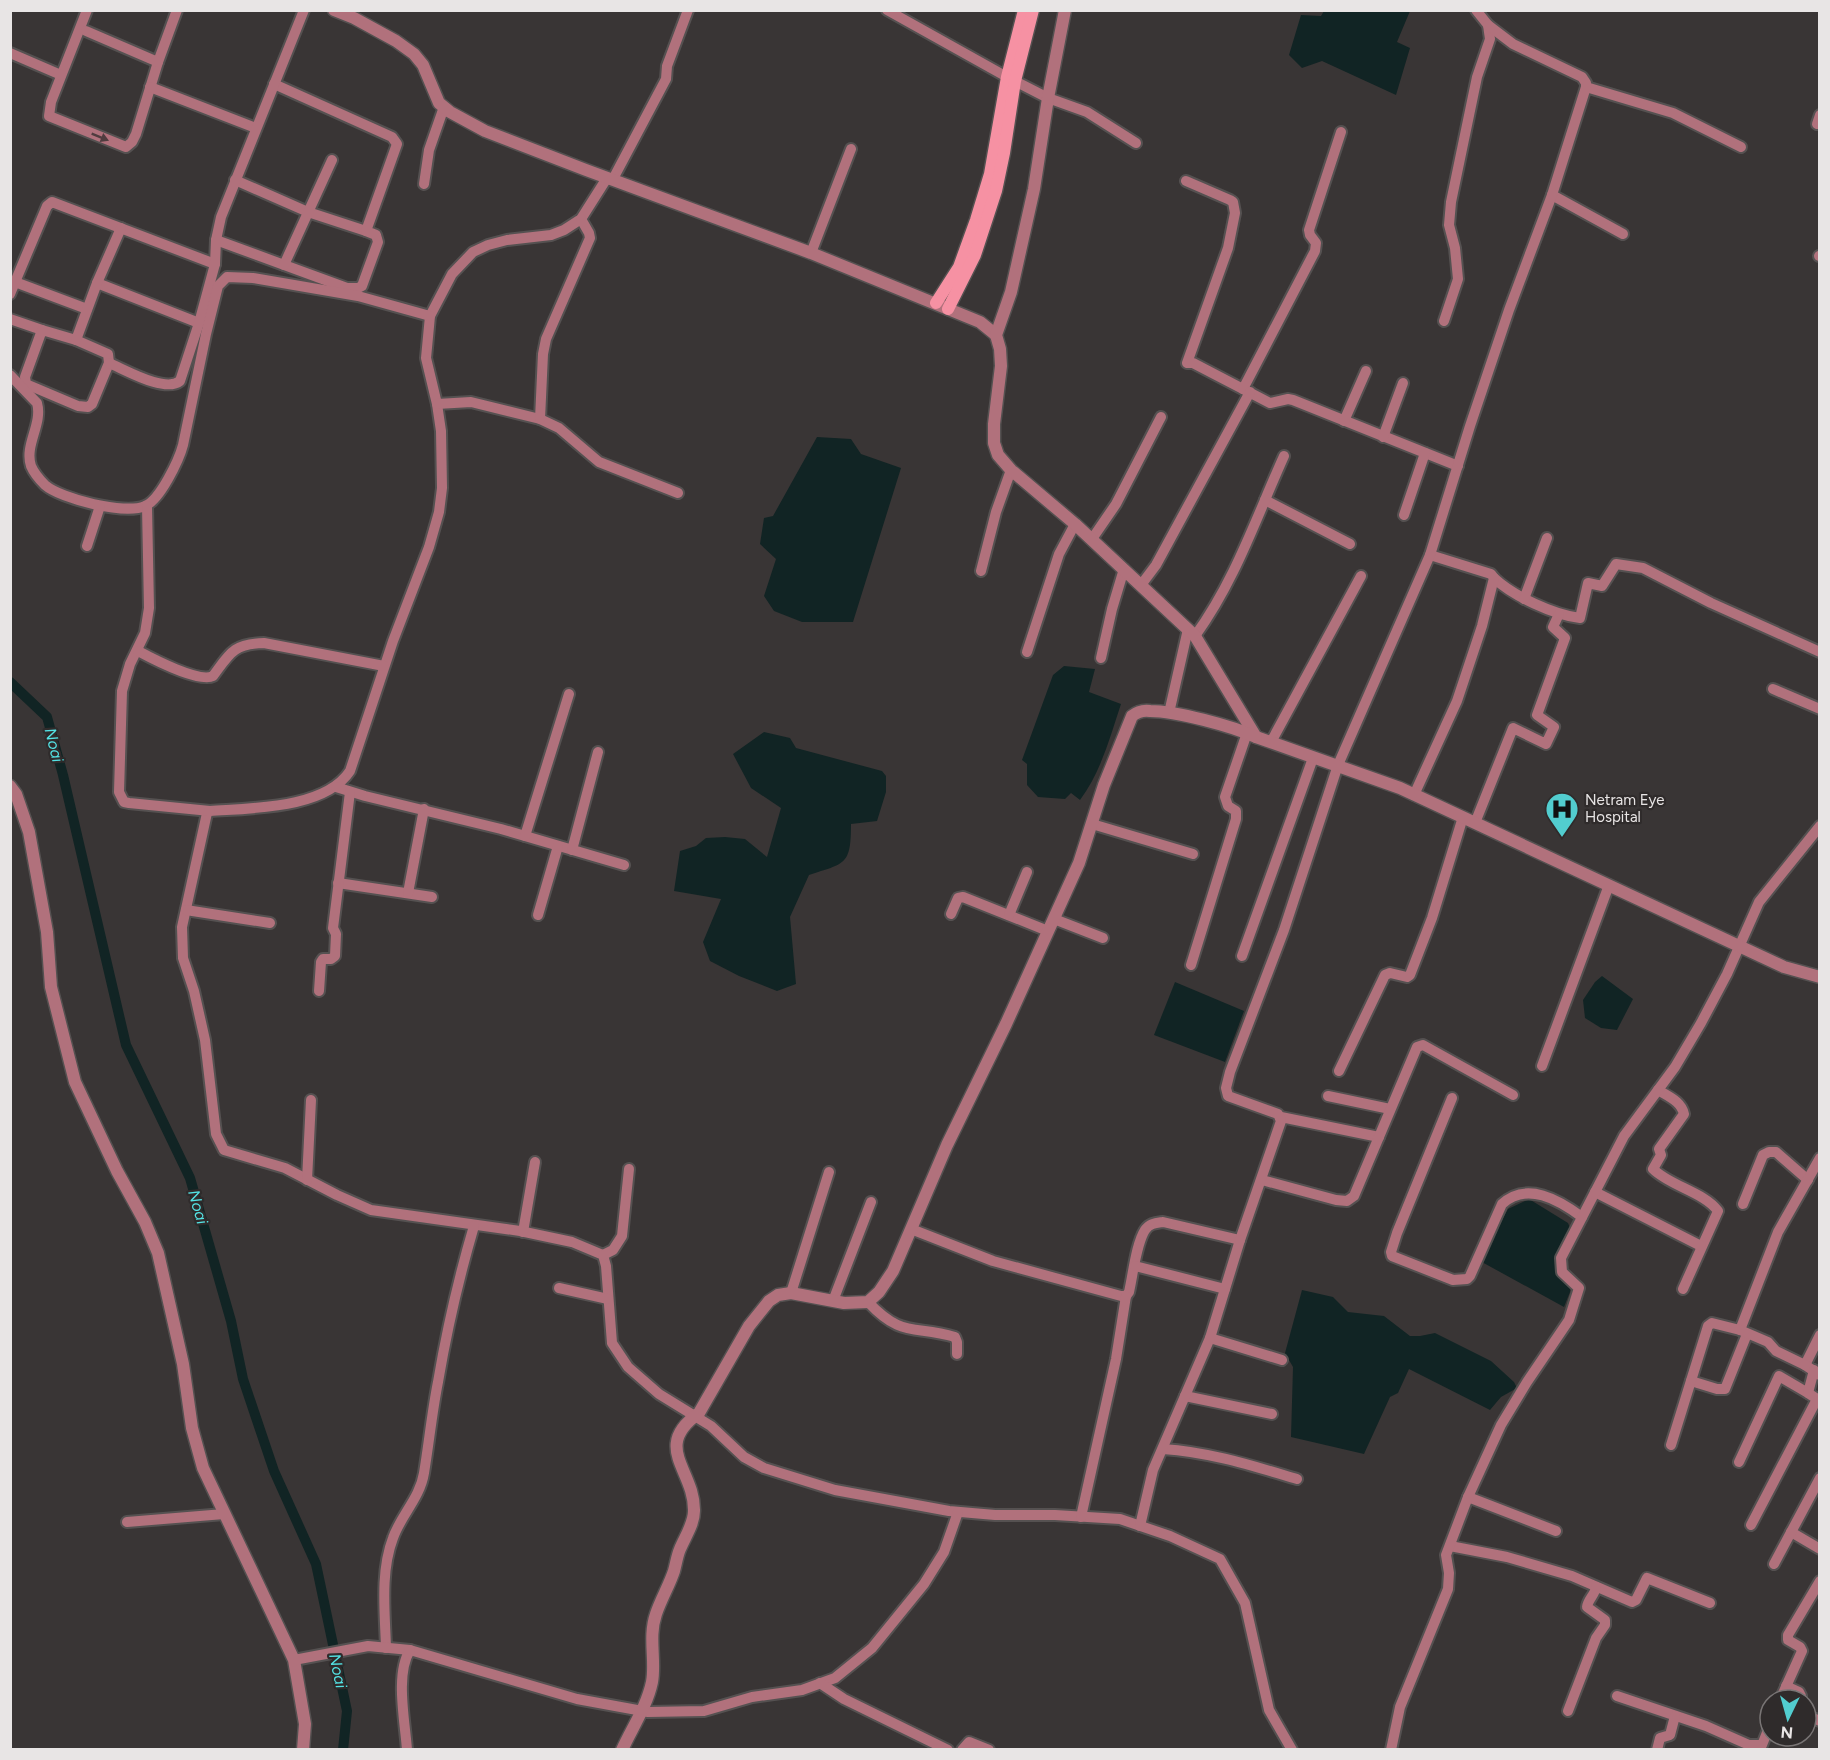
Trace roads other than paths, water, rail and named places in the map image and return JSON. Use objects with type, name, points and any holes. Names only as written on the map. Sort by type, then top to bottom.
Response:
[{"type":"main road","points":[[936,303],[959,267],[990,174],[1024,10]]},
{"type":"main road","points":[[948,309],[975,255],[996,191],[1004,153],[1011,79],[1033,10]]},
{"type":"street","points":[[87,10],[51,102],[49,116],[126,147],[136,134],[177,10]]},
{"type":"street","points":[[50,112],[57,105],[93,10]]},
{"type":"street","points":[[109,363],[162,385],[175,385],[180,381],[215,264],[216,240],[221,217],[304,10]]},
{"type":"street","points":[[334,10],[396,41],[414,54],[423,65],[434,93],[444,107],[485,131],[811,253],[980,322],[996,335]]},
{"type":"street","points":[[147,506],[149,608],[145,633],[128,670],[122,691],[119,778],[121,798],[124,802],[129,803],[210,811],[286,804],[336,787],[344,781],[350,771],[384,666],[429,547],[439,512],[442,488],[441,431],[426,358],[430,316],[452,274],[473,252],[507,240],[551,235],[581,219],[610,178],[666,79],[667,66],[688,10]]},
{"type":"street","points":[[887,10],[1048,98],[1087,112],[1136,143]]},
{"type":"street","points":[[1065,10],[1034,189],[1011,292],[996,335],[1001,366],[994,443],[998,454],[1011,470],[1092,539],[1192,633],[1252,735]]},
{"type":"street","points":[[1379,1137],[1281,1117],[1228,1096],[1226,1088],[1284,930],[1338,765],[1430,555],[1509,310],[1552,195],[1586,87],[1582,77],[1513,44],[1488,25],[1476,10]]},
{"type":"street","points":[[1444,321],[1458,279],[1449,214],[1477,77],[1490,39],[1488,25]]},
{"type":"street","points":[[86,31],[158,62]]},
{"type":"street","points":[[10,53],[61,75]]},
{"type":"street","points":[[274,84],[392,137],[398,144],[366,231]]},
{"type":"street","points":[[150,87],[256,128]]},
{"type":"street","points":[[1586,87],[1673,112],[1741,147]]},
{"type":"street","points":[[424,184],[429,150],[444,107]]},
{"type":"street","points":[[1141,585],[1156,565],[1247,390],[1315,251],[1316,243],[1309,230],[1341,132]]},
{"type":"street","points":[[811,253],[851,148]]},
{"type":"street","points":[[284,266],[332,160]]},
{"type":"street","points":[[216,240],[347,288],[362,286],[378,242],[376,235],[308,212],[235,180]]},
{"type":"street","points":[[1186,181],[1230,200],[1233,202],[1235,213],[1228,248],[1186,363],[1192,363],[1270,403],[1293,400],[1458,466]]},
{"type":"street","points":[[1552,195],[1623,234]]},
{"type":"street","points":[[10,294],[49,203],[56,203],[215,264]]},
{"type":"street","points":[[540,419],[543,354],[546,339],[590,238],[581,219]]},
{"type":"street","points":[[76,340],[121,228]]},
{"type":"street","points":[[10,375],[34,398],[38,408],[30,449],[31,465],[36,475],[46,486],[62,494],[99,506],[129,510],[147,506],[159,492],[178,461],[206,334],[218,286],[222,279],[232,276],[291,284],[358,296],[430,316]]},
{"type":"street","points":[[15,282],[87,309]]},
{"type":"street","points":[[97,283],[199,323]]},
{"type":"street","points":[[10,320],[76,340],[106,352],[109,363],[92,404],[88,407],[78,406],[26,384],[25,377],[42,330]]},
{"type":"street","points":[[1344,421],[1366,371]]},
{"type":"street","points":[[1383,436],[1402,383]]},
{"type":"street","points":[[437,404],[471,402],[540,419],[559,428],[599,462],[678,493]]},
{"type":"street","points":[[1092,539],[1116,504],[1161,417]]},
{"type":"street","points":[[1404,515],[1425,453]]},
{"type":"street","points":[[1169,713],[1192,633],[1212,612],[1230,580],[1284,456]]},
{"type":"street","points":[[981,571],[996,512],[1011,470]]},
{"type":"street","points":[[1265,500],[1350,544]]},
{"type":"street","points":[[87,546],[99,506]]},
{"type":"street","points":[[1027,652],[1056,562],[1075,524]]},
{"type":"street","points":[[1524,599],[1547,538]]},
{"type":"street","points":[[1430,555],[1491,574],[1524,599],[1560,614],[1580,618],[1588,583],[1602,586],[1616,564],[1642,568],[1711,603],[1820,652]]},
{"type":"street","points":[[1101,658],[1124,569]]},
{"type":"street","points":[[1270,742],[1361,576]]},
{"type":"street","points":[[1414,795],[1457,701],[1482,626],[1494,578]]},
{"type":"street","points":[[1475,823],[1513,728],[1546,744],[1554,726],[1537,716],[1565,638],[1553,627],[1560,614]]},
{"type":"street","points":[[138,651],[208,679],[235,649],[264,642],[384,666]]},
{"type":"street","points":[[1773,689],[1820,709]]},
{"type":"street","points":[[525,836],[569,694]]},
{"type":"street","points":[[622,1749],[652,1681],[651,1647],[655,1616],[674,1571],[694,1512],[691,1487],[677,1459],[675,1447],[680,1431],[699,1413],[749,1326],[769,1301],[778,1295],[791,1293],[844,1303],[868,1302],[879,1293],[893,1271],[947,1145],[1054,919],[1079,862],[1104,785],[1132,716],[1138,712],[1149,710],[1169,713],[1252,735],[1313,758],[1372,776],[1739,944],[1784,967],[1820,976]]},
{"type":"street","points":[[1191,965],[1236,819],[1236,811],[1228,806],[1225,797],[1252,735]]},
{"type":"street","points":[[572,850],[598,752]]},
{"type":"street","points":[[1242,956],[1313,758]]},
{"type":"street","points":[[10,786],[29,832],[47,932],[51,987],[75,1082],[117,1171],[145,1222],[158,1253],[183,1364],[192,1428],[203,1468],[294,1660],[305,1724],[303,1749]]},
{"type":"street","points":[[336,787],[525,836],[624,865]]},
{"type":"street","points":[[319,991],[321,962],[323,959],[331,959],[334,956],[336,934],[333,928],[350,792]]},
{"type":"street","points":[[408,893],[424,809]]},
{"type":"street","points":[[210,811],[207,813],[182,927],[183,958],[205,1040],[216,1134],[224,1150],[285,1168],[371,1210],[523,1232],[572,1242],[603,1255],[613,1250],[622,1236],[629,1169]]},
{"type":"street","points":[[1339,1071],[1385,975],[1390,973],[1407,977],[1410,975],[1432,918],[1463,818]]},
{"type":"street","points":[[1092,824],[1193,854]]},
{"type":"street","points":[[1391,1749],[1400,1707],[1448,1589],[1449,1573],[1446,1556],[1468,1497],[1502,1425],[1527,1382],[1569,1320],[1579,1288],[1562,1272],[1561,1258],[1624,1136],[1675,1067],[1701,1023],[1727,974],[1759,903],[1820,826]]},
{"type":"street","points":[[538,915],[558,846]]},
{"type":"street","points":[[1009,915],[1027,872]]},
{"type":"street","points":[[338,883],[432,897]]},
{"type":"street","points":[[1542,1066],[1609,885]]},
{"type":"street","points":[[951,914],[958,898],[963,897],[1048,932]]},
{"type":"street","points":[[186,910],[270,923]]},
{"type":"street","points":[[1054,919],[1103,938]]},
{"type":"street","points":[[1262,1180],[1336,1200],[1347,1201],[1354,1196],[1418,1047],[1424,1045],[1513,1095]]},
{"type":"street","points":[[1658,1090],[1677,1101],[1683,1108],[1684,1114],[1659,1149],[1661,1155],[1653,1169],[1660,1176],[1707,1202],[1718,1211],[1683,1289]]},
{"type":"street","points":[[1328,1096],[1390,1109]]},
{"type":"street","points":[[1452,1098],[1397,1233],[1391,1252],[1392,1256],[1453,1280],[1467,1280],[1502,1204],[1510,1197],[1521,1193],[1538,1194],[1555,1199],[1582,1217]]},
{"type":"street","points":[[307,1180],[311,1100]]},
{"type":"street","points":[[1140,1526],[1149,1487],[1163,1449],[1210,1338],[1281,1117]]},
{"type":"street","points":[[1743,1204],[1763,1155],[1769,1152],[1776,1152],[1808,1180]]},
{"type":"street","points":[[1691,1381],[1717,1389],[1725,1389],[1778,1232],[1820,1158]]},
{"type":"street","points":[[523,1232],[535,1162]]},
{"type":"street","points":[[791,1293],[830,1172]]},
{"type":"street","points":[[1595,1192],[1701,1246]]},
{"type":"street","points":[[833,1301],[871,1202]]},
{"type":"street","points":[[1081,1517],[1116,1359],[1126,1296],[1145,1230],[1151,1224],[1163,1222],[1240,1240]]},
{"type":"street","points":[[386,1648],[385,1579],[388,1554],[393,1538],[414,1502],[424,1474],[450,1318],[474,1226]]},
{"type":"street","points":[[911,1229],[993,1261],[1126,1296]]},
{"type":"street","points":[[603,1255],[606,1266],[612,1343],[628,1367],[659,1394],[711,1426],[744,1457],[764,1468],[835,1490],[958,1512],[1120,1519],[1170,1536],[1220,1559],[1245,1603],[1269,1710],[1292,1749]]},
{"type":"street","points":[[1135,1266],[1225,1289]]},
{"type":"street","points":[[560,1288],[608,1299]]},
{"type":"street","points":[[868,1302],[896,1326],[955,1336],[957,1354]]},
{"type":"street","points":[[1671,1445],[1708,1326],[1712,1323],[1768,1342],[1776,1351],[1813,1370]]},
{"type":"street","points":[[1808,1393],[1820,1335]]},
{"type":"street","points":[[1210,1338],[1282,1360]]},
{"type":"street","points":[[1739,1462],[1779,1376],[1817,1399],[1751,1525]]},
{"type":"street","points":[[1185,1396],[1272,1414]]},
{"type":"street","points":[[1163,1449],[1220,1456],[1297,1479]]},
{"type":"street","points":[[1774,1564],[1820,1478]]},
{"type":"street","points":[[1468,1497],[1556,1531]]},
{"type":"street","points":[[294,1660],[368,1646],[410,1650],[577,1699],[641,1710],[704,1711],[752,1697],[802,1690],[835,1678],[872,1648],[917,1592],[944,1551],[958,1512]]},
{"type":"street","points":[[127,1522],[224,1514]]},
{"type":"street","points":[[1791,1532],[1820,1550]]},
{"type":"street","points":[[1450,1546],[1507,1557],[1572,1576],[1632,1602],[1636,1600],[1647,1578],[1710,1603]]},
{"type":"street","points":[[1790,1688],[1786,1686],[1802,1651],[1787,1637],[1816,1597],[1820,1581]]},
{"type":"street","points":[[1568,1711],[1596,1638],[1605,1625],[1603,1617],[1587,1607],[1596,1587]]},
{"type":"street","points":[[407,1749],[402,1678],[404,1661],[410,1650]]},
{"type":"street","points":[[820,1683],[855,1705],[948,1749]]},
{"type":"street","points":[[1617,1696],[1706,1726],[1749,1745],[1758,1747]]},
{"type":"street","points":[[1657,1749],[1660,1738],[1670,1735],[1675,1716]]},
{"type":"street","points":[[962,1749],[969,1742],[989,1749]]},
{"type":"water","points":[[1324,11],[1410,11],[1397,42],[1410,48],[1396,95],[1322,61],[1302,68],[1289,55],[1301,15],[1321,16]]},
{"type":"water","points":[[817,437],[851,439],[861,454],[901,468],[853,622],[802,622],[774,611],[764,596],[776,559],[760,544],[764,518],[773,516]]},
{"type":"water","points":[[1064,666],[1095,669],[1089,692],[1121,704],[1094,778],[1080,800],[1071,793],[1065,799],[1038,797],[1027,785],[1027,764],[1022,760],[1053,675]]},
{"type":"water","points":[[764,732],[790,738],[796,748],[882,771],[886,776],[886,792],[877,821],[851,824],[850,848],[844,861],[809,875],[790,917],[796,984],[777,991],[739,976],[710,961],[703,942],[721,899],[674,891],[680,851],[696,846],[706,838],[745,839],[767,857],[781,808],[751,788],[733,754]]},
{"type":"water","points":[[1602,976],[1633,999],[1617,1030],[1601,1028],[1585,1018],[1583,1000]]},
{"type":"water","points":[[1175,982],[1244,1011],[1225,1062],[1154,1035]]},
{"type":"water","points":[[1529,1199],[1568,1223],[1574,1238],[1561,1268],[1571,1279],[1570,1292],[1564,1307],[1480,1261],[1508,1209]]},
{"type":"water","points":[[1302,1290],[1333,1297],[1348,1312],[1384,1316],[1410,1336],[1435,1333],[1491,1361],[1514,1382],[1517,1388],[1501,1397],[1490,1410],[1409,1369],[1398,1393],[1390,1397],[1364,1454],[1291,1437],[1293,1367],[1285,1353]]},
{"type":"waterway","name":"Noai","points":[[10,682],[47,717],[63,775],[126,1045],[190,1178],[231,1321],[243,1379],[274,1471],[316,1564],[347,1711],[343,1750]]},
{"type":"place","name":"Netram Eye Hospital","points":[[1562,838]]}]
